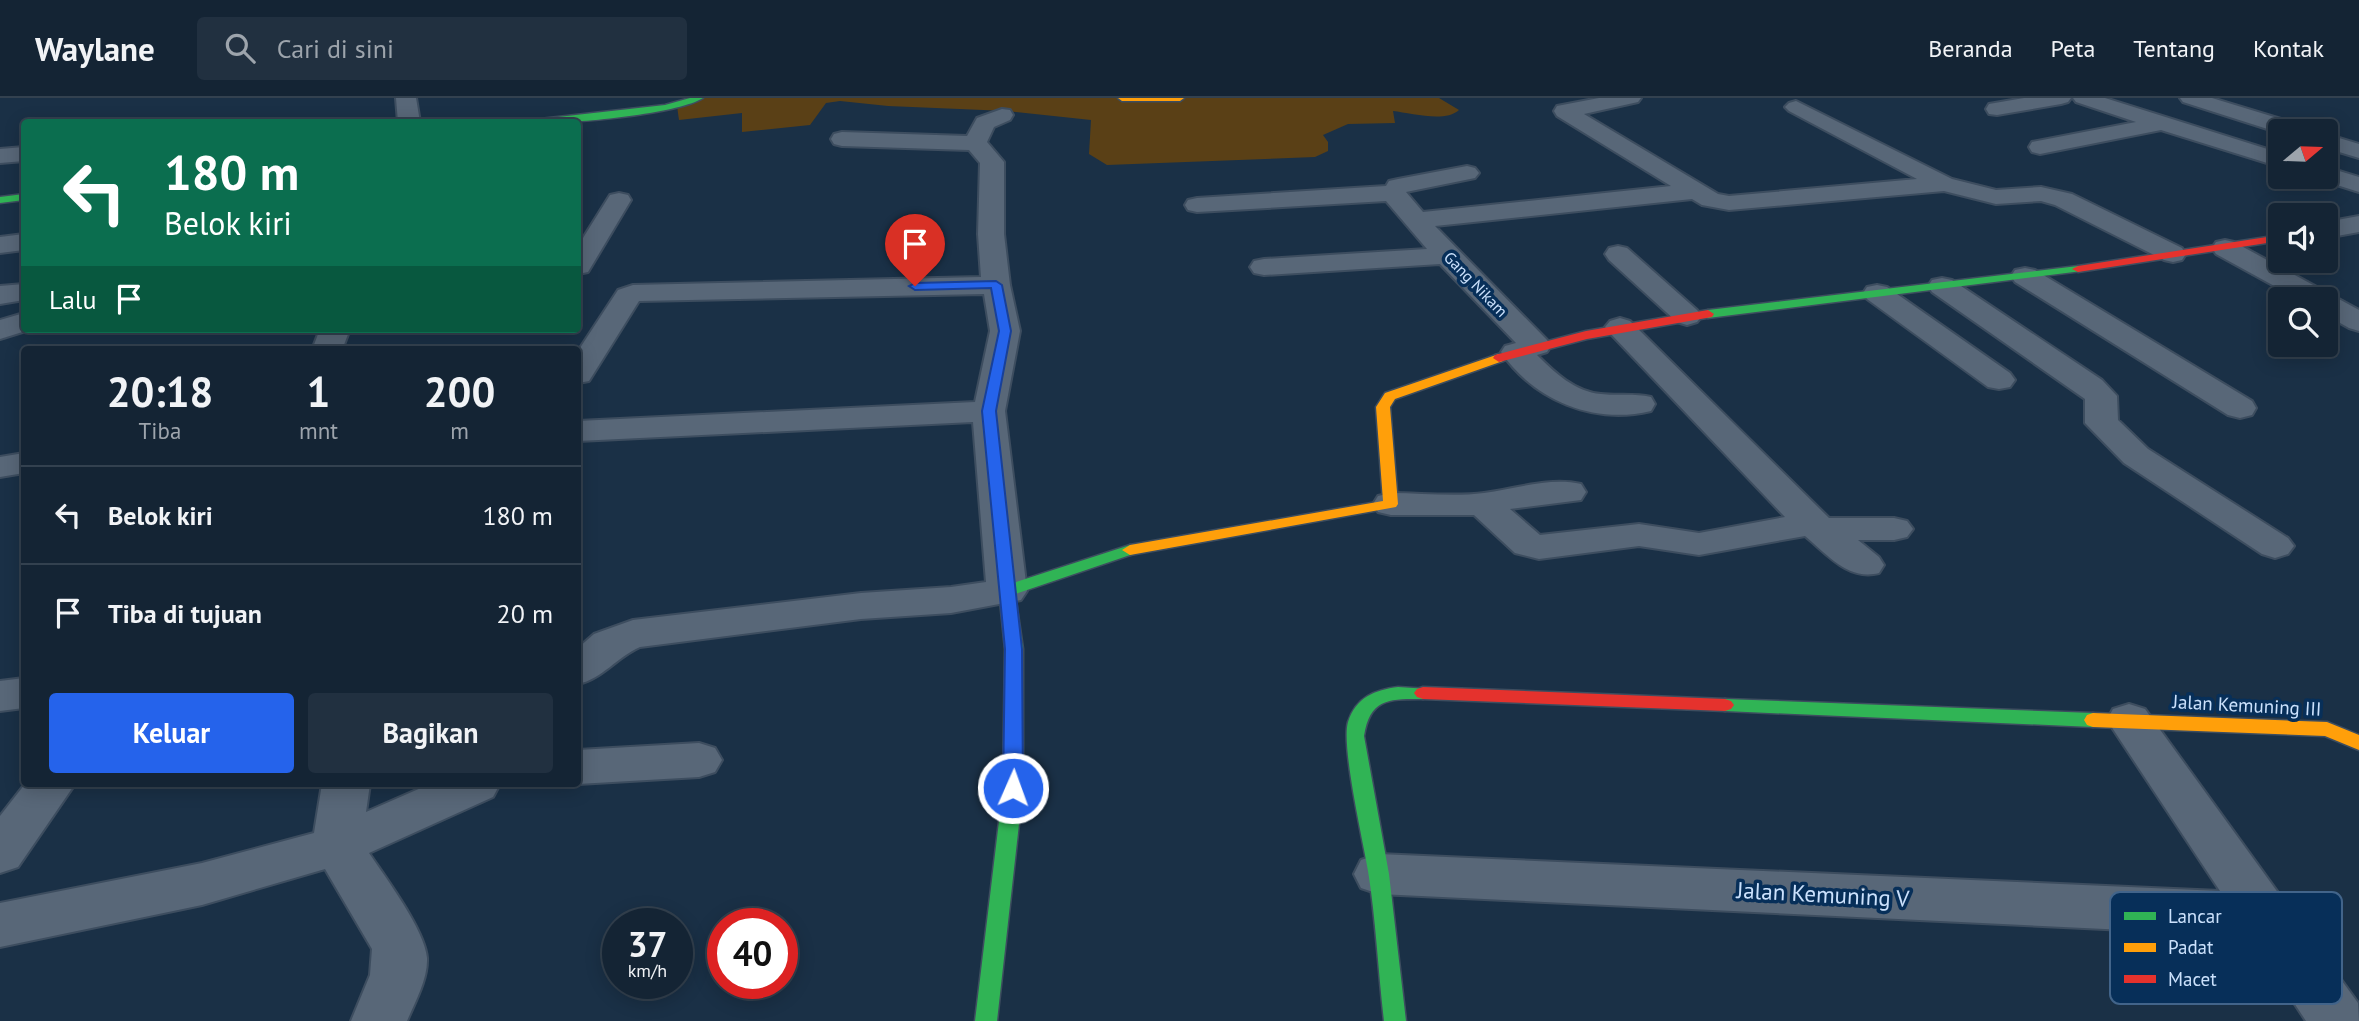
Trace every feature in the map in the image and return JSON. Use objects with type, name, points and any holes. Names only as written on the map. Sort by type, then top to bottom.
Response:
[{"type":"street","points":[[569,119],[677,106],[699,98]]},
{"type":"street","points":[[1122,98],[1180,98]]},
{"type":"street","points":[[1631,98],[1565,111],[1711,200],[1729,203],[1944,184]]},
{"type":"street","points":[[1997,109],[2061,98]]},
{"type":"street","points":[[2083,98],[2268,156]]},
{"type":"street","points":[[2190,98],[2268,123]]},
{"type":"street","points":[[1796,107],[1944,184],[1996,197],[2041,194],[2063,199],[2173,254]]},
{"type":"street","points":[[975,143],[985,123],[1002,115]]},
{"type":"street","points":[[2040,147],[2160,124]]},
{"type":"street","points":[[842,139],[975,143],[992,162],[991,234],[996,285],[1005,331],[989,411],[1014,649],[1013,788],[986,1021]]},
{"type":"street","points":[[2338,145],[2359,151]]},
{"type":"street","points":[[0,156],[21,154]]},
{"type":"street","points":[[2338,169],[2359,163]]},
{"type":"street","points":[[1197,205],[1393,192],[1398,186],[1408,183],[1467,173]]},
{"type":"street","points":[[2338,177],[2359,185]]},
{"type":"street","points":[[1231,224],[1415,217],[1694,191]]},
{"type":"street","name":"Gang Nikam","points":[[1393,192],[1563,394],[1600,405],[1639,404]]},
{"type":"street","points":[[0,200],[21,197]]},
{"type":"street","points":[[581,261],[619,200]]},
{"type":"street","points":[[2338,228],[2359,224]]},
{"type":"street","points":[[1391,505],[1383,407],[1390,396],[1526,349],[1620,327],[1687,316],[2025,276],[2268,240]]},
{"type":"street","points":[[0,245],[21,242]]},
{"type":"street","points":[[2225,248],[2296,287]]},
{"type":"street","points":[[1618,254],[1687,316]]},
{"type":"street","points":[[1264,267],[1447,256]]},
{"type":"street","points":[[2025,276],[2240,408]]},
{"type":"street","points":[[581,369],[628,296],[633,293],[996,285]]},
{"type":"street","points":[[1942,286],[2091,387],[2101,396],[2102,423],[2136,456],[2275,546]]},
{"type":"street","points":[[0,295],[21,292]]},
{"type":"street","points":[[1877,293],[1999,380]]},
{"type":"street","points":[[2338,310],[2359,322]]},
{"type":"street","points":[[0,330],[21,323]]},
{"type":"street","points":[[1620,327],[1816,526],[1865,565]]},
{"type":"street","points":[[581,431],[989,411]]},
{"type":"street","points":[[0,467],[21,464]]},
{"type":"street","points":[[581,667],[608,644],[634,634],[861,606],[950,600],[1007,591],[1140,547],[1391,505],[1483,504],[1508,498],[1568,492]]},
{"type":"street","points":[[1483,504],[1528,545],[1539,547],[1639,535],[1699,544],[1816,526],[1894,530]]},
{"type":"street","name":"Jalan Kemuning III","points":[[1395,1021],[1379,874],[1355,736],[1355,723],[1361,707],[1374,698],[1394,692],[2327,729],[2359,743]]},
{"type":"street","points":[[0,696],[21,693]]},
{"type":"street","points":[[2129,720],[2251,892]]},
{"type":"street","points":[[581,767],[699,760]]},
{"type":"street","points":[[0,853],[49,787]]},
{"type":"street","points":[[346,787],[337,846],[395,938],[401,957],[393,989],[379,1021]]},
{"type":"street","points":[[0,925],[202,884],[337,846],[469,787]]},
{"type":"street","name":"Jalan Kemuning V","points":[[1379,874],[2110,908]]},
{"type":"street","points":[[2327,1004],[2338,1021]]},
{"type":"shaded area","points":[[699,98],[1439,98],[1459,110],[1437,117],[1393,111],[1395,123],[1348,124],[1323,135],[1328,142],[1328,151],[1315,157],[1107,165],[1089,154],[1091,120],[1007,111],[888,106],[840,101],[826,103],[810,125],[742,132],[742,113],[679,120],[677,106]]},
{"type":"traffic: fast","points":[[567,119],[666,108],[699,98]]},
{"type":"traffic: fast","points":[[0,200],[21,197]]},
{"type":"traffic: fast","points":[[1708,314],[2078,269]]},
{"type":"traffic: fast","points":[[986,1021],[1013,788],[1014,649],[1007,591],[1130,550]]},
{"type":"traffic: fast","points":[[1395,1021],[1379,874],[1355,736],[1357,722],[1368,703],[1386,695],[1423,693]]},
{"type":"traffic: fast","points":[[1725,705],[2093,720]]},
{"type":"traffic: slow","points":[[1122,98],[1180,98]]},
{"type":"traffic: slow","points":[[1130,550],[1391,504],[1383,407],[1390,396],[1499,358]]},
{"type":"traffic: slow","points":[[2093,720],[2327,729],[2359,743]]},
{"type":"traffic: jam","points":[[2078,269],[2268,240]]},
{"type":"traffic: jam","points":[[1499,358],[1586,335],[1708,314]]},
{"type":"traffic: jam","points":[[1423,693],[1725,705]]},
{"type":"route","points":[[915,286],[996,285],[1005,331],[989,411],[1014,649],[1013,788]]}]
